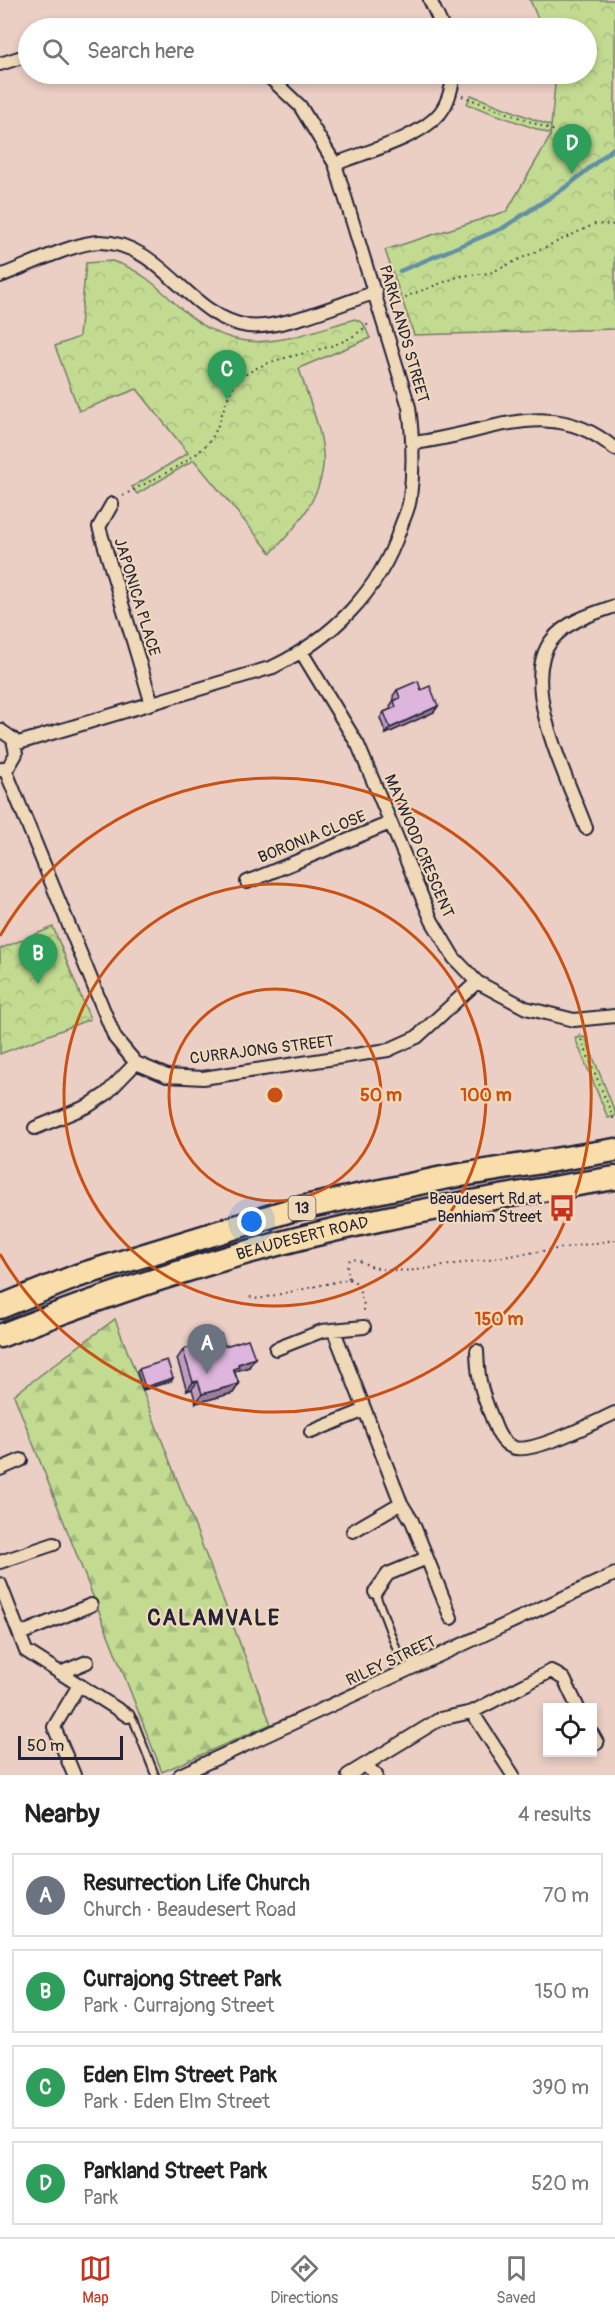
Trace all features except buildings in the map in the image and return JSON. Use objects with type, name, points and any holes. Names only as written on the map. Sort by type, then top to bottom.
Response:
[{"type":"highway","name":"BEAUDESERT ROAD","points":[[0,1307],[77,1276],[291,1210],[443,1178],[615,1150]]},
{"type":"highway","name":"BEAUDESERT ROAD","points":[[0,1336],[168,1277],[313,1236],[484,1199],[615,1178]]},
{"type":"street","points":[[430,0],[438,18]]},
{"type":"street","points":[[0,64],[18,58]]},
{"type":"street","name":"PARKLANDS STREET","points":[[15,744],[151,701],[273,667],[302,653],[338,624],[369,591],[394,548],[410,501],[413,443],[409,407],[376,292],[335,164],[300,106],[277,84]]},
{"type":"street","points":[[335,164],[421,129],[440,113],[451,92],[452,84]]},
{"type":"street","points":[[0,276],[81,246],[98,242],[126,245],[151,260],[204,307],[225,320],[249,326],[273,325],[376,292]]},
{"type":"street","points":[[413,443],[447,439],[519,421],[546,418],[570,422],[599,435],[615,449]]},
{"type":"street","name":"JAPONICA PLACE","points":[[112,504],[99,527],[151,701]]},
{"type":"street","points":[[586,828],[540,705],[538,672],[551,641],[578,619],[615,606]]},
{"type":"street","name":"MAYWOOD CRESCENT","points":[[302,653],[358,745],[432,921],[454,958],[477,982],[526,1008],[574,1020],[615,1016]]},
{"type":"street","points":[[0,730],[8,734],[15,744],[16,754],[3,770]]},
{"type":"street","name":"CURRAJONG STREET","points":[[3,770],[115,1038],[136,1063],[167,1076],[203,1078],[388,1050],[417,1037],[477,982]]},
{"type":"street","name":"BORONIA CLOSE","points":[[247,882],[390,823]]},
{"type":"street","points":[[34,1128],[88,1106],[106,1094],[136,1063]]},
{"type":"street","points":[[276,1349],[322,1331],[364,1327]]},
{"type":"street","points":[[334,1331],[401,1503],[412,1521],[451,1618]]},
{"type":"street","points":[[477,1351],[478,1382],[499,1436],[511,1447],[523,1449],[539,1445],[615,1413]]},
{"type":"street","points":[[311,1432],[366,1410]]},
{"type":"street","points":[[0,1469],[21,1460]]},
{"type":"street","points":[[353,1531],[401,1503]]},
{"type":"street","points":[[0,1562],[54,1544]]},
{"type":"street","points":[[375,1592],[388,1574],[427,1558]]},
{"type":"street","name":"RILEY STREET","points":[[180,1775],[417,1668],[615,1574]]},
{"type":"street","points":[[0,1584],[26,1651],[128,1716]]},
{"type":"street","points":[[20,1634],[91,1605]]},
{"type":"street","points":[[60,1673],[87,1662]]},
{"type":"street","points":[[348,1775],[440,1719],[472,1712],[551,1671],[564,1679],[577,1703]]},
{"type":"street","points":[[74,1775],[54,1727],[79,1685]]},
{"type":"street","points":[[472,1712],[513,1775]]},
{"type":"street","points":[[365,1766],[376,1775]]},
{"type":"lane","points":[[375,1592],[397,1650],[417,1668]]},
{"type":"lane","points":[[128,1716],[133,1719],[155,1775]]},
{"type":"path","points":[[451,92],[563,134]]},
{"type":"path","points":[[395,308],[411,295],[460,276],[490,273],[595,224],[615,225]]},
{"type":"path","points":[[112,504],[191,457],[209,442],[240,379],[271,362],[293,354],[304,354],[322,349],[358,334],[372,319]]},
{"type":"path","points":[[574,1020],[614,1120]]},
{"type":"path","points":[[350,1279],[347,1267],[350,1258],[358,1259],[369,1266],[391,1271],[417,1270],[615,1240]]},
{"type":"path","points":[[250,1297],[258,1299],[350,1279],[357,1282],[364,1327]]},
{"type":"green space","points":[[530,0],[615,0],[615,329],[414,335],[385,250],[507,211],[550,137],[555,84],[597,84],[597,18],[538,18]]},
{"type":"green space","points":[[471,95],[551,126],[550,134],[467,104]]},
{"type":"green space","points":[[112,261],[122,264],[148,280],[201,324],[223,335],[243,341],[264,342],[285,339],[355,319],[363,323],[370,338],[299,368],[322,442],[323,467],[321,480],[311,503],[297,525],[271,553],[194,460],[137,494],[132,487],[188,453],[137,389],[79,411],[55,346],[79,337],[86,263]]},
{"type":"green space","points":[[53,927],[90,1019],[0,1054],[0,949]]},
{"type":"green space","points":[[585,1037],[615,1116],[608,1118],[575,1038]]},
{"type":"green space","points":[[115,1319],[271,1724],[162,1772],[14,1395]]},
{"type":"waterway","points":[[400,271],[503,228],[569,185],[615,147]]},
{"type":"place","name":"Parkland Street Park","points":[[572,174]]},
{"type":"place","name":"Eden Elm Street Park","points":[[227,400]]},
{"type":"place","name":"Currajong Street Park","points":[[38,984]]},
{"type":"place","name":"Beaudesert Rd at Benhiam Street","points":[[562,1208]]},
{"type":"place","name":"Resurrection Life Church","points":[[207,1374]]},
{"type":"district","name":"CALAMVALE","points":[[214,1618]]}]
